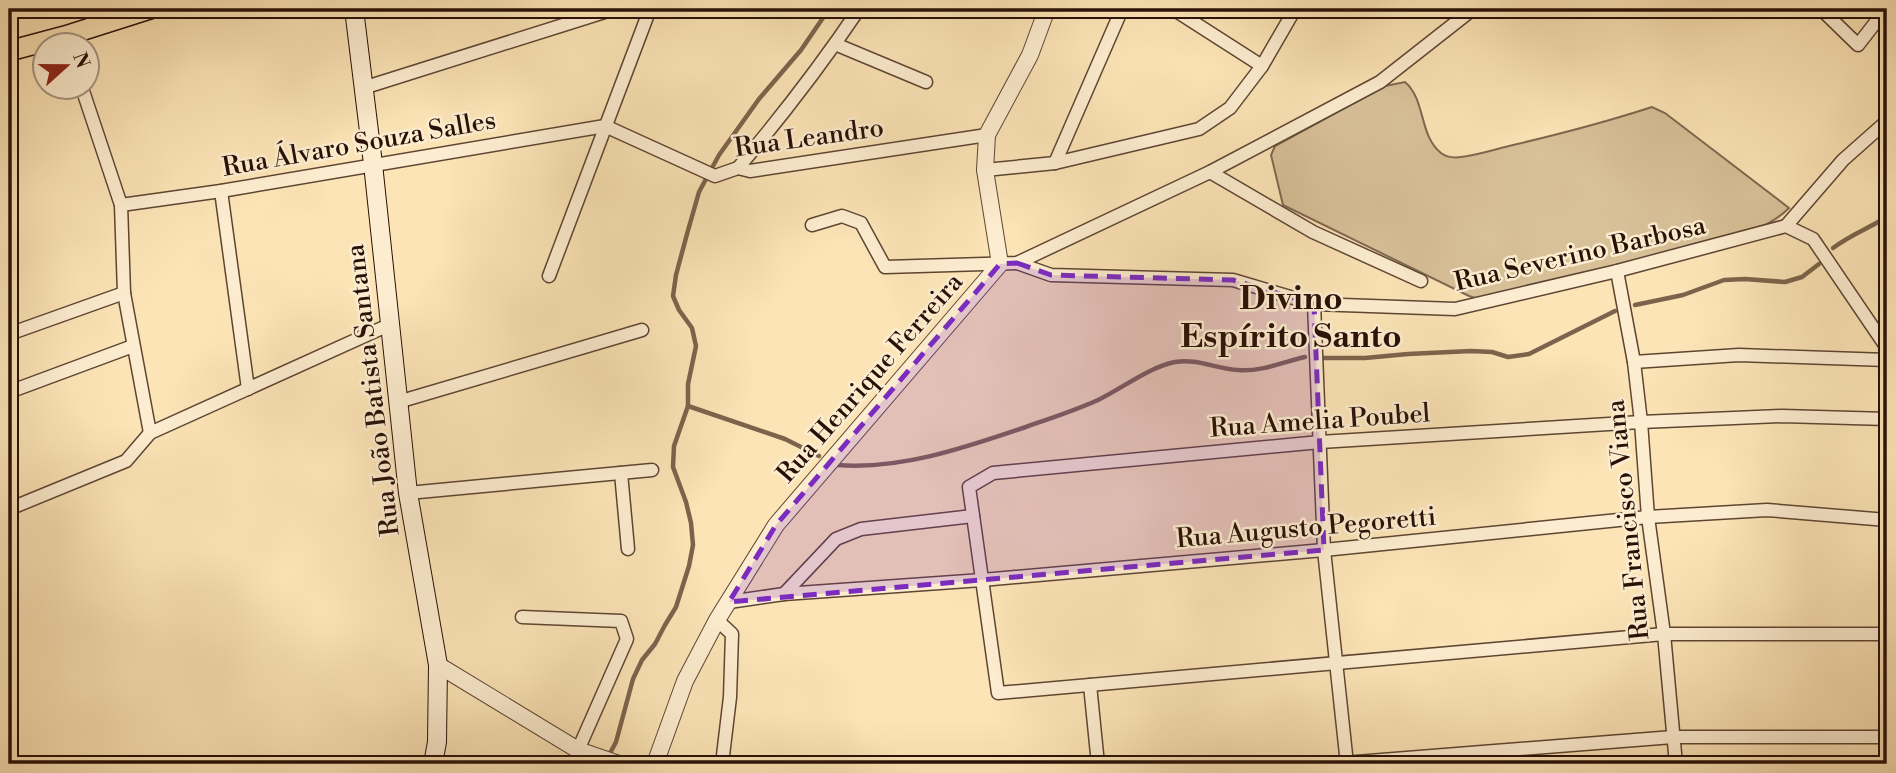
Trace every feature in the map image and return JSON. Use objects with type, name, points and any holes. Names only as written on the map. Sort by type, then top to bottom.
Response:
[{"type":"main road","points":[[90,32],[150,9]]},
{"type":"main road","name":"Rua João Batista Santana","points":[[354,9],[408,494],[438,665],[437,742],[433,764]]},
{"type":"main road","points":[[9,51],[32,47]]},
{"type":"street","points":[[363,88],[614,9]]},
{"type":"street","points":[[549,276],[650,9]]},
{"type":"street","points":[[738,168],[763,139],[859,9]]},
{"type":"street","name":"Rua Henrique Ferreira","points":[[655,764],[685,681],[717,620],[776,525],[1000,264],[985,170],[987,135],[1030,55],[1046,9]]},
{"type":"street","points":[[1055,163],[1122,9]]},
{"type":"street","points":[[1173,9],[1262,66]]},
{"type":"street","points":[[985,170],[1055,163],[1199,130],[1230,108],[1262,66],[1296,9]]},
{"type":"street","points":[[812,225],[842,216],[862,223],[885,267],[1017,263],[1210,172],[1380,82],[1472,9]]},
{"type":"street","points":[[1821,9],[1858,45],[1886,9]]},
{"type":"street","points":[[835,44],[926,82]]},
{"type":"street","points":[[87,102],[121,205],[124,293],[150,433]]},
{"type":"street","points":[[1887,121],[1843,160],[1786,226],[1813,239],[1887,348]]},
{"type":"street","name":"Rua Álvaro Souza Salles","points":[[121,205],[221,191],[605,126]]},
{"type":"street","name":"Rua Leandro","points":[[605,126],[715,176],[738,168],[750,172],[987,135]]},
{"type":"street","points":[[1210,172],[1313,232],[1421,281]]},
{"type":"street","points":[[221,191],[248,389]]},
{"type":"street","name":"Rua Severino Barbosa","points":[[1017,263],[1051,275],[1233,281],[1314,304],[1455,309],[1617,271],[1786,226]]},
{"type":"street","name":"Rua Francisco Viana","points":[[1617,271],[1634,362],[1648,517],[1664,634],[1676,764]]},
{"type":"street","points":[[9,334],[124,293]]},
{"type":"street","points":[[1314,304],[1324,550],[1347,764]]},
{"type":"street","points":[[9,509],[126,461],[150,433],[391,324]]},
{"type":"street","points":[[398,402],[642,330]]},
{"type":"street","points":[[9,392],[134,346]]},
{"type":"street","points":[[1634,362],[1739,355],[1887,360]]},
{"type":"street","name":"Rua Amelia Poubel","points":[[1090,685],[998,693],[970,487],[993,473],[1320,442],[1641,422],[1782,416],[1887,419]]},
{"type":"street","points":[[408,494],[652,470]]},
{"type":"street","points":[[621,473],[628,549]]},
{"type":"street","name":"Rua Augusto Pegoretti","points":[[729,602],[785,594],[1324,550],[1648,517],[1767,510],[1887,520]]},
{"type":"street","points":[[785,594],[836,539],[860,529],[973,516]]},
{"type":"street","points":[[522,617],[621,621],[627,639],[578,750]]},
{"type":"street","points":[[717,620],[732,634],[730,697],[722,764]]},
{"type":"street","points":[[1098,764],[1090,685],[1664,634],[1887,634]]},
{"type":"street","points":[[438,665],[578,750],[619,764]]},
{"type":"street","points":[[1331,764],[1673,737],[1887,737]]},
{"type":"highlighted area","points":[[1017,263],[1051,275],[1233,280],[1314,304],[1324,550],[729,602],[776,525],[1000,264]]},
{"type":"shaded area","points":[[1405,82],[1416,98],[1434,146],[1448,156],[1480,153],[1652,107],[1665,113],[1789,208],[1774,220],[1747,234],[1478,299],[1283,205],[1271,155],[1275,146],[1385,86]]},
{"type":"waterway","points":[[608,757],[616,742],[633,679],[676,607],[693,545],[686,502],[673,467],[674,446],[688,406],[688,384],[696,346],[692,328],[673,296],[676,275],[699,192],[719,155],[759,99],[801,50],[829,9]]},
{"type":"waterway","points":[[1833,248],[1887,217]]},
{"type":"waterway","points":[[1635,305],[1683,295],[1724,280],[1785,282],[1802,277],[1819,264]]},
{"type":"waterway","points":[[1323,358],[1471,351],[1492,352],[1508,357],[1529,354],[1615,311]]},
{"type":"waterway","points":[[837,465],[861,466],[908,461],[978,443],[1089,404],[1145,373],[1175,362],[1191,361],[1247,370],[1305,357]]},
{"type":"waterway","points":[[688,406],[785,439],[819,456]]},
{"type":"district","name":"Divino Espírito Santo","points":[[1291,318]]}]
